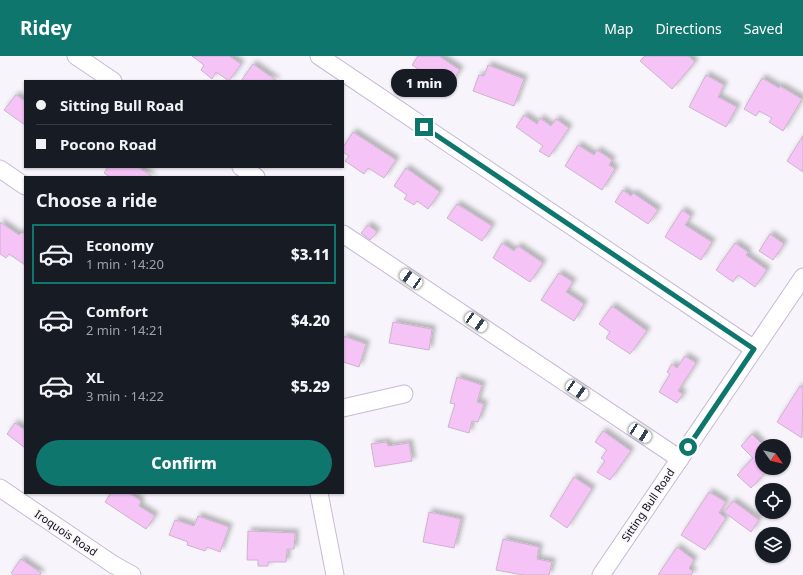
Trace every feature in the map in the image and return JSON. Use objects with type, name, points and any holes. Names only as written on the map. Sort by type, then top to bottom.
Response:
[{"type":"street","points":[[76,56],[112,80]]},
{"type":"street","points":[[319,56],[754,349]]},
{"type":"street","points":[[242,168],[254,176]]},
{"type":"street","points":[[0,169],[24,185]]},
{"type":"street","points":[[344,235],[680,459]]},
{"type":"street","name":"Sitting Bull Road","points":[[601,575],[803,277]]},
{"type":"street","points":[[344,408],[404,394]]},
{"type":"street","name":"Iroquois Road","points":[[0,488],[114,565],[132,575]]},
{"type":"street","points":[[320,494],[335,575]]},
{"type":"building","points":[[192,56],[229,56],[241,64],[230,80],[216,72],[212,79],[201,70],[204,65]]},
{"type":"building","points":[[418,56],[439,56],[460,70],[448,88],[412,65]]},
{"type":"building","points":[[645,56],[688,56],[695,62],[672,89],[640,61]]},
{"type":"building","points":[[253,64],[276,80],[242,80]]},
{"type":"building","points":[[488,65],[524,79],[514,106],[473,91],[479,75],[484,76]]},
{"type":"building","points":[[706,75],[724,85],[718,97],[737,107],[726,127],[689,107]]},
{"type":"building","points":[[762,78],[779,88],[780,86],[802,99],[783,131],[769,122],[772,118],[759,111],[756,116],[744,109]]},
{"type":"building","points":[[16,95],[24,100],[24,124],[4,110]]},
{"type":"building","points":[[524,115],[537,124],[540,118],[551,126],[556,119],[569,128],[549,157],[539,151],[543,146],[516,127]]},
{"type":"building","points":[[353,132],[396,160],[384,178],[368,168],[364,174],[345,161],[349,156],[344,153],[344,146]]},
{"type":"building","points":[[803,136],[803,172],[787,161]]},
{"type":"building","points":[[578,145],[594,155],[597,150],[612,160],[609,165],[615,169],[602,190],[565,166]]},
{"type":"building","points":[[107,168],[140,168],[152,176],[108,176],[104,173]]},
{"type":"building","points":[[406,168],[440,192],[428,209],[417,201],[414,205],[404,199],[407,195],[394,186]]},
{"type":"building","points":[[623,190],[631,196],[633,193],[658,210],[648,224],[615,202]]},
{"type":"building","points":[[457,204],[492,226],[482,241],[447,218]]},
{"type":"building","points":[[682,210],[691,216],[685,225],[712,242],[701,260],[665,237]]},
{"type":"building","points":[[0,222],[19,235],[22,232],[24,233],[24,264],[9,254],[6,258],[0,254]]},
{"type":"building","points":[[368,225],[377,232],[370,240],[361,233]]},
{"type":"building","points":[[770,234],[784,244],[773,260],[759,251]]},
{"type":"building","points":[[502,243],[514,251],[518,246],[543,263],[530,282],[493,258]]},
{"type":"building","points":[[735,243],[748,252],[746,255],[767,270],[755,287],[738,275],[733,282],[716,270]]},
{"type":"building","points":[[559,273],[573,282],[566,292],[584,304],[574,321],[541,300]]},
{"type":"building","points":[[612,306],[647,331],[630,354],[606,338],[610,332],[599,324]]},
{"type":"building","points":[[393,322],[432,329],[429,350],[389,343]]},
{"type":"building","points":[[344,336],[366,344],[359,367],[344,362]]},
{"type":"building","points":[[685,356],[696,363],[678,391],[683,394],[677,403],[659,392],[670,374],[667,372],[672,364],[677,368]]},
{"type":"building","points":[[457,377],[482,385],[477,402],[484,404],[478,422],[472,421],[469,433],[448,427],[455,404],[450,403]]},
{"type":"building","points":[[800,386],[803,388],[802,438],[777,422]]},
{"type":"building","points":[[15,423],[24,429],[24,447],[7,434]]},
{"type":"building","points":[[603,431],[631,451],[610,480],[597,472],[605,461],[601,458],[607,450],[595,442]]},
{"type":"building","points":[[752,434],[757,439],[755,439],[755,475],[763,475],[751,488],[737,475],[753,458],[741,446]]},
{"type":"building","points":[[387,442],[388,446],[409,443],[412,461],[375,467],[371,444]]},
{"type":"building","points":[[574,477],[592,489],[567,528],[550,516]]},
{"type":"building","points":[[709,492],[726,502],[719,513],[726,518],[705,550],[681,535]]},
{"type":"building","points":[[110,494],[130,494],[141,501],[139,506],[155,516],[146,529],[105,502]]},
{"type":"building","points":[[733,501],[755,517],[755,519],[759,520],[751,532],[724,512]]},
{"type":"building","points":[[429,512],[461,519],[454,548],[423,542]]},
{"type":"building","points":[[198,516],[229,527],[220,552],[207,547],[205,551],[187,545],[188,542],[169,535],[175,520],[194,526]]},
{"type":"building","points":[[248,531],[295,533],[294,549],[287,549],[286,562],[268,562],[268,566],[258,566],[258,560],[247,560]]},
{"type":"building","points":[[503,539],[539,547],[537,559],[552,562],[549,575],[523,575],[496,570]]},
{"type":"building","points":[[677,547],[694,560],[689,568],[693,572],[691,575],[658,575]]},
{"type":"building","points":[[21,559],[41,573],[40,575],[14,575],[11,573]]},
{"type":"route","points":[[424,127],[754,349],[688,447]]}]
